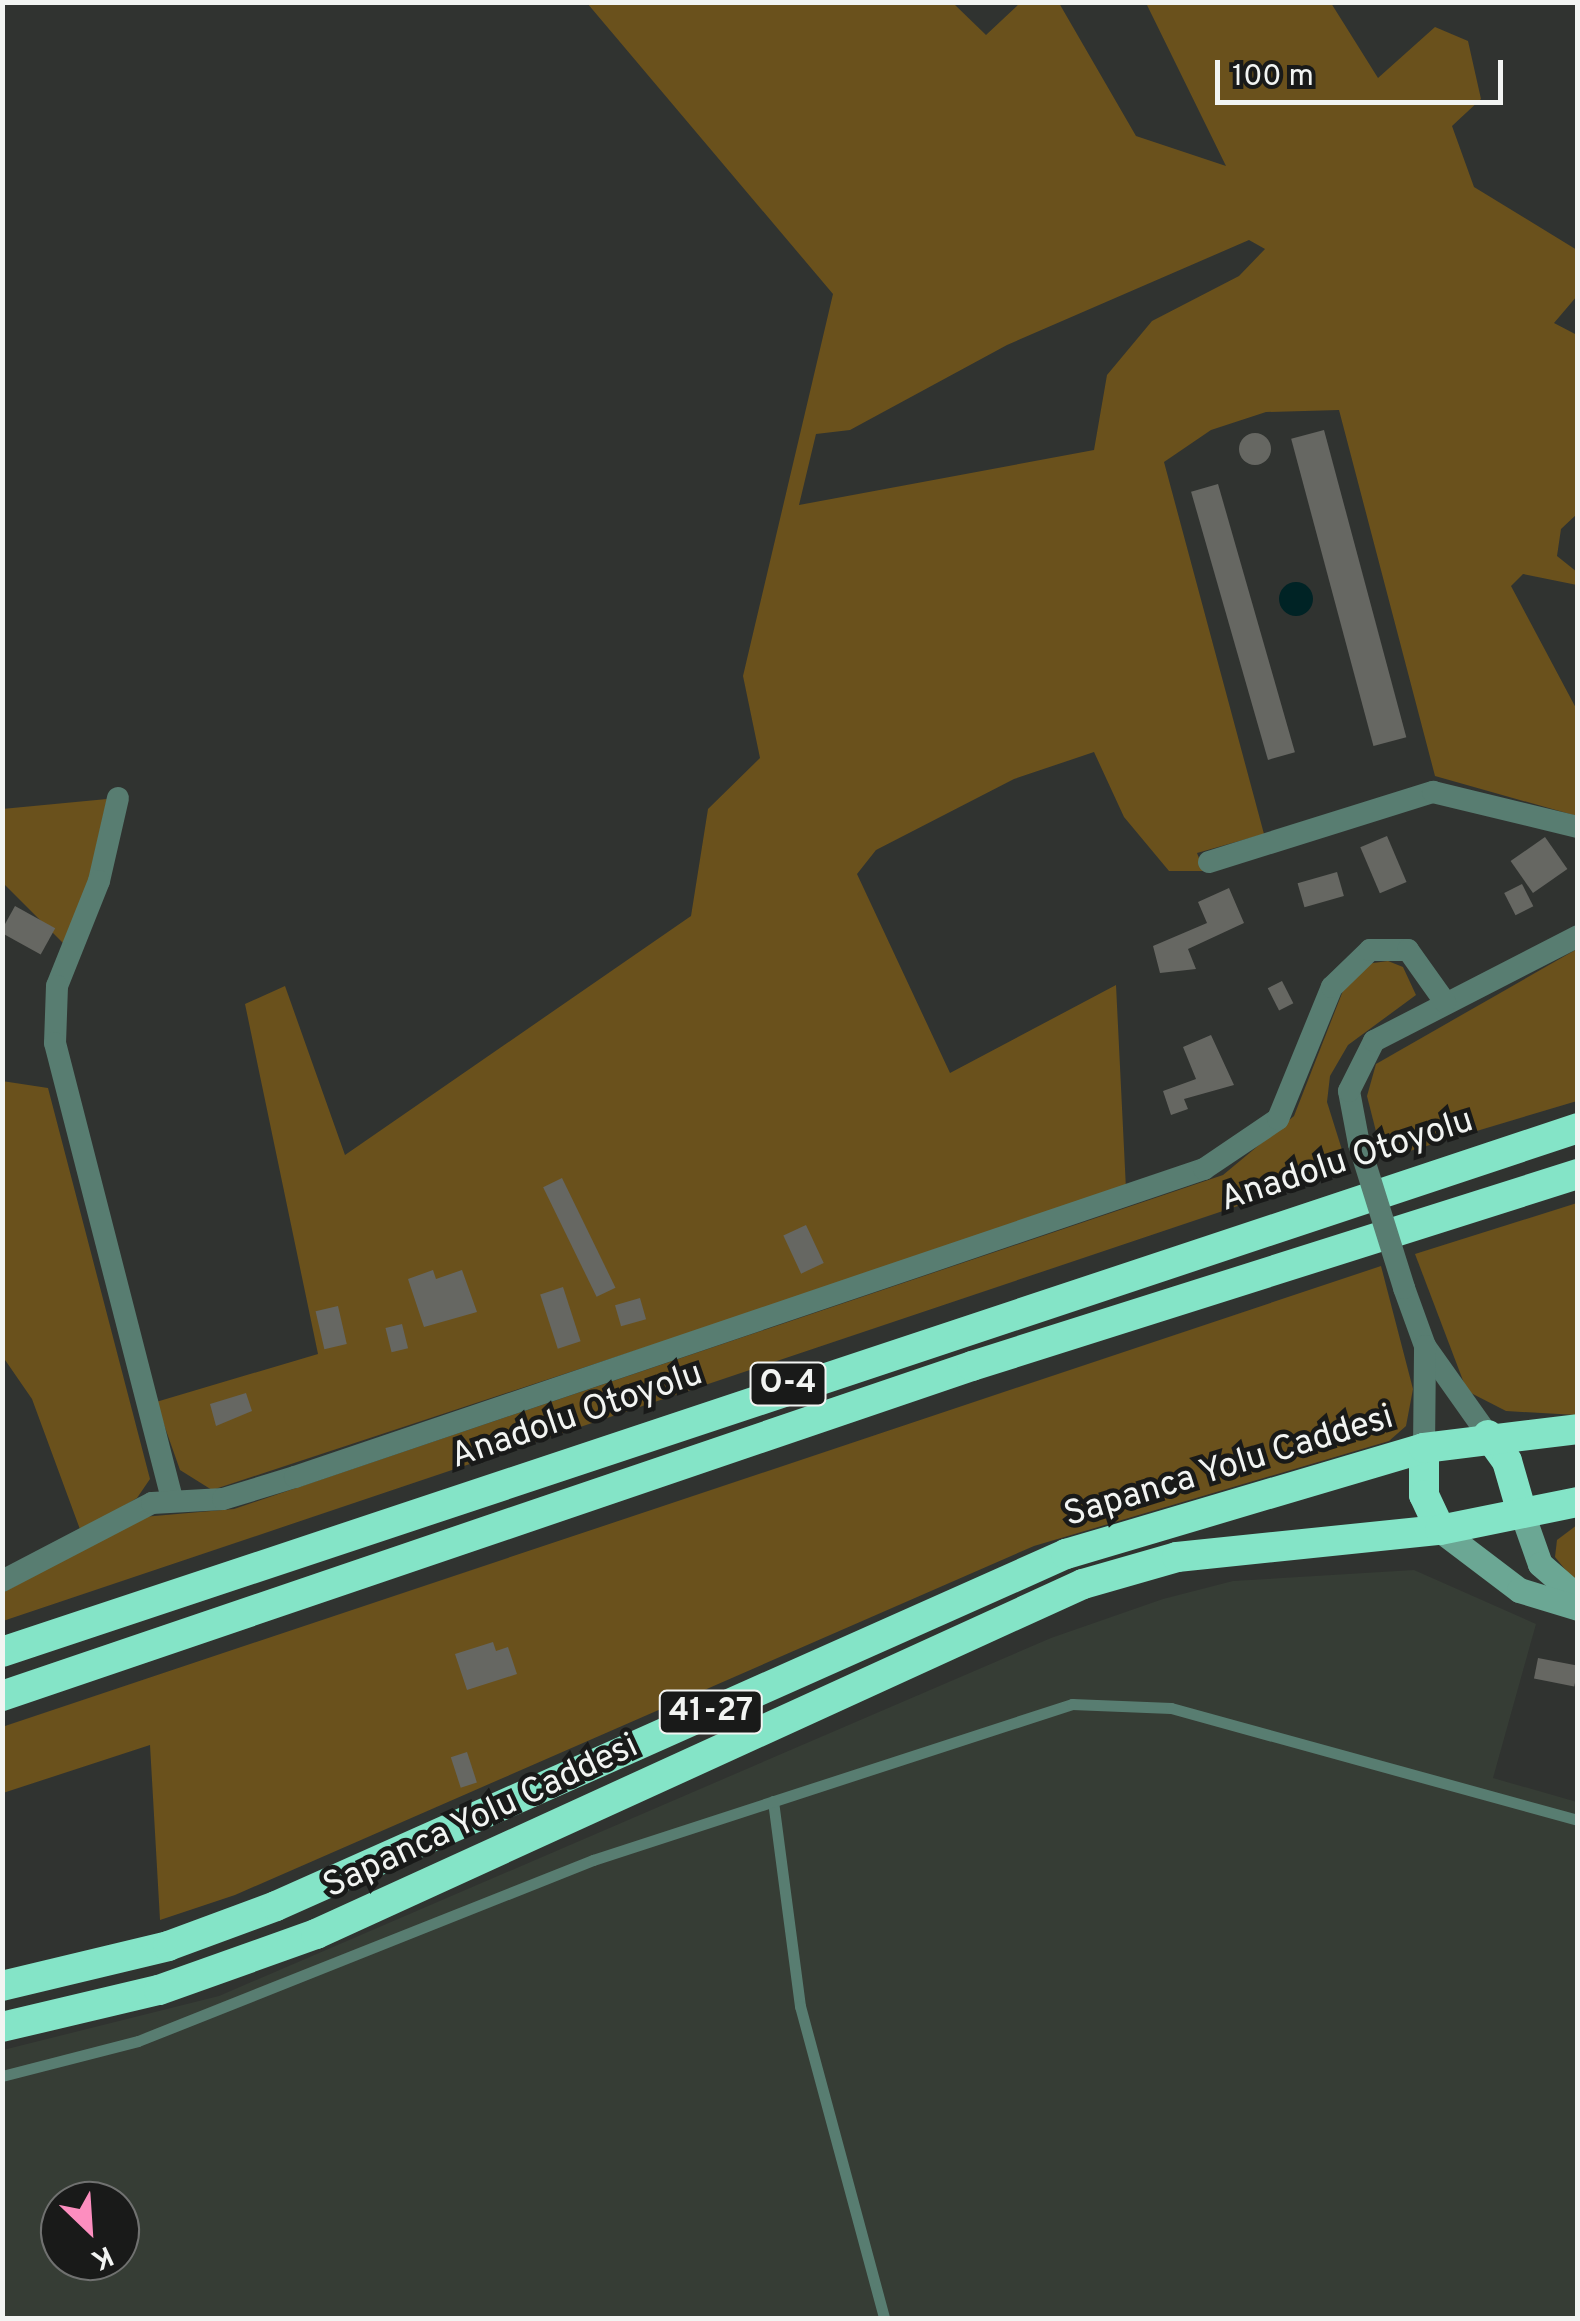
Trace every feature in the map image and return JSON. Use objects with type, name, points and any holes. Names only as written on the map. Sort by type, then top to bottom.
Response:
[{"type":"highway","name":"Anadolu Otoyolu","points":[[2,1652],[1578,1128]]},
{"type":"highway","name":"O-4","points":[[2,1696],[972,1366],[1578,1174]]},
{"type":"highway","points":[[1488,1435],[1578,1429]]},
{"type":"highway","points":[[1488,1435],[1507,1462],[1522,1513],[1578,1502]]},
{"type":"highway","name":"Sapanca Yolu Caddesi","points":[[2,1986],[168,1946],[276,1906],[1066,1554],[1424,1448],[1488,1435]]},
{"type":"highway","points":[[1424,1448],[1424,1496],[1440,1530]]},
{"type":"highway","name":"Sapanca Yolu Caddesi","points":[[2,2026],[159,1990],[316,1934],[1083,1584],[1263,1542],[1440,1530],[1522,1513]]},
{"type":"street","points":[[1209,862],[1432,792],[1578,827]]},
{"type":"street","points":[[118,798],[100,881],[57,986],[54,1043],[172,1498]]},
{"type":"street","points":[[1488,1435],[1426,1346],[1404,1288],[1349,1104],[1356,1066],[1386,1030],[1578,936]]},
{"type":"street","points":[[2,1581],[172,1498],[224,1499],[295,1477],[1204,1169],[1278,1119],[1332,987],[1370,950],[1408,950],[1445,1002]]},
{"type":"street","points":[[1424,1448],[1426,1346]]},
{"type":"street","points":[[1522,1513],[1540,1564],[1578,1597]]},
{"type":"street","points":[[1440,1530],[1519,1590],[1578,1608]]},
{"type":"lane","points":[[2,2076],[298,1984],[594,1860],[1072,1704],[1116,1699],[1578,1820]]},
{"type":"lane","points":[[773,1801],[800,2006],[884,2318]]},
{"type":"shaded area","points":[[587,3],[953,3],[986,35],[1020,3],[1059,3],[1136,136],[1226,166],[1146,3],[1331,3],[1378,78],[1435,27],[1468,41],[1481,99],[1452,126],[1474,187],[1577,250],[1577,296],[1554,323],[1577,335],[1577,514],[1561,529],[1557,556],[1577,572],[1577,585],[1523,574],[1511,586],[1577,710],[1577,816],[1435,776],[1339,410],[1266,412],[1211,430],[1164,462],[1264,834],[1197,853],[1204,871],[1169,871],[1124,817],[1094,752],[1014,779],[876,850],[857,874],[950,1073],[1116,985],[1126,1189],[212,1490],[180,1470],[156,1402],[318,1354],[245,1004],[285,986],[345,1155],[691,916],[708,809],[760,758],[743,676],[833,294]],"holes":[[[1249,240],[1265,249],[1239,276],[1152,321],[1107,375],[1094,450],[799,505],[816,434],[850,430],[1007,345]]]},
{"type":"shaded area","points":[[107,799],[89,879],[66,946],[3,883],[2,809]]},
{"type":"shaded area","points":[[1577,949],[1577,1101],[1383,1159],[1367,1096],[1376,1064]]},
{"type":"shaded area","points":[[1388,961],[1403,967],[1416,995],[1348,1045],[1330,1076],[1327,1102],[1348,1169],[3,1621],[2,1593],[143,1517],[234,1509],[1223,1175],[1294,1116],[1346,983],[1366,964]]},
{"type":"shaded area","points":[[2,1081],[48,1088],[150,1479],[137,1498],[81,1532],[32,1399],[3,1357]]},
{"type":"shaded area","points":[[1577,1203],[1577,1415],[1506,1411],[1467,1391],[1415,1254]]},
{"type":"shaded area","points":[[1381,1266],[1413,1389],[1406,1426],[1389,1441],[1034,1546],[235,1895],[160,1920],[150,1745],[3,1793],[2,1727]]},
{"type":"shaded area","points":[[1577,1525],[1577,1584],[1555,1557],[1557,1540]]},
{"type":"shaded area","points":[[1414,1570],[1536,1624],[1493,1778],[1577,1802],[1577,2318],[3,2318],[3,2050],[219,1996],[1051,1638],[1163,1599],[1233,1581]]},
{"type":"water","points":[[1296,582],[1308,587],[1313,599],[1308,611],[1296,616],[1284,611],[1279,599],[1284,587]]},
{"type":"building","points":[[1324,430],[1406,737],[1373,746],[1291,439]]},
{"type":"building","points":[[1255,433],[1266,438],[1271,449],[1266,460],[1255,465],[1244,460],[1239,449],[1244,438]]},
{"type":"building","points":[[1218,484],[1295,752],[1268,760],[1191,492]]},
{"type":"building","points":[[1387,836],[1407,882],[1380,893],[1360,847]]},
{"type":"building","points":[[1545,837],[1567,869],[1533,893],[1511,861]]},
{"type":"building","points":[[1337,872],[1344,896],[1304,907],[1298,883]]},
{"type":"building","points":[[1522,884],[1533,906],[1516,915],[1504,893]]},
{"type":"building","points":[[1229,888],[1244,923],[1188,949],[1196,969],[1160,973],[1153,946],[1207,923],[1198,902]]},
{"type":"building","points":[[15,906],[55,928],[41,955],[2,933]]},
{"type":"building","points":[[1282,981],[1293,1003],[1279,1011],[1268,988]]},
{"type":"building","points":[[1211,1035],[1234,1085],[1184,1099],[1188,1109],[1171,1115],[1163,1091],[1196,1079],[1183,1047]]},
{"type":"building","points":[[562,1178],[615,1288],[597,1297],[543,1187]]},
{"type":"building","points":[[806,1225],[824,1263],[801,1274],[783,1236]]},
{"type":"building","points":[[433,1270],[436,1279],[462,1270],[477,1312],[424,1327],[408,1279]]},
{"type":"building","points":[[563,1287],[581,1341],[558,1349],[540,1294]]},
{"type":"building","points":[[640,1298],[646,1319],[621,1326],[615,1305]]},
{"type":"building","points":[[338,1306],[347,1344],[324,1349],[316,1311]]},
{"type":"building","points":[[402,1324],[408,1348],[392,1352],[386,1328]]},
{"type":"building","points":[[246,1393],[252,1411],[216,1426],[210,1404]]},
{"type":"building","points":[[493,1642],[496,1651],[508,1647],[517,1674],[467,1690],[455,1654]]},
{"type":"building","points":[[1538,1658],[1578,1666],[1574,1686],[1534,1679]]},
{"type":"building","points":[[467,1752],[477,1782],[461,1788],[451,1757]]}]
